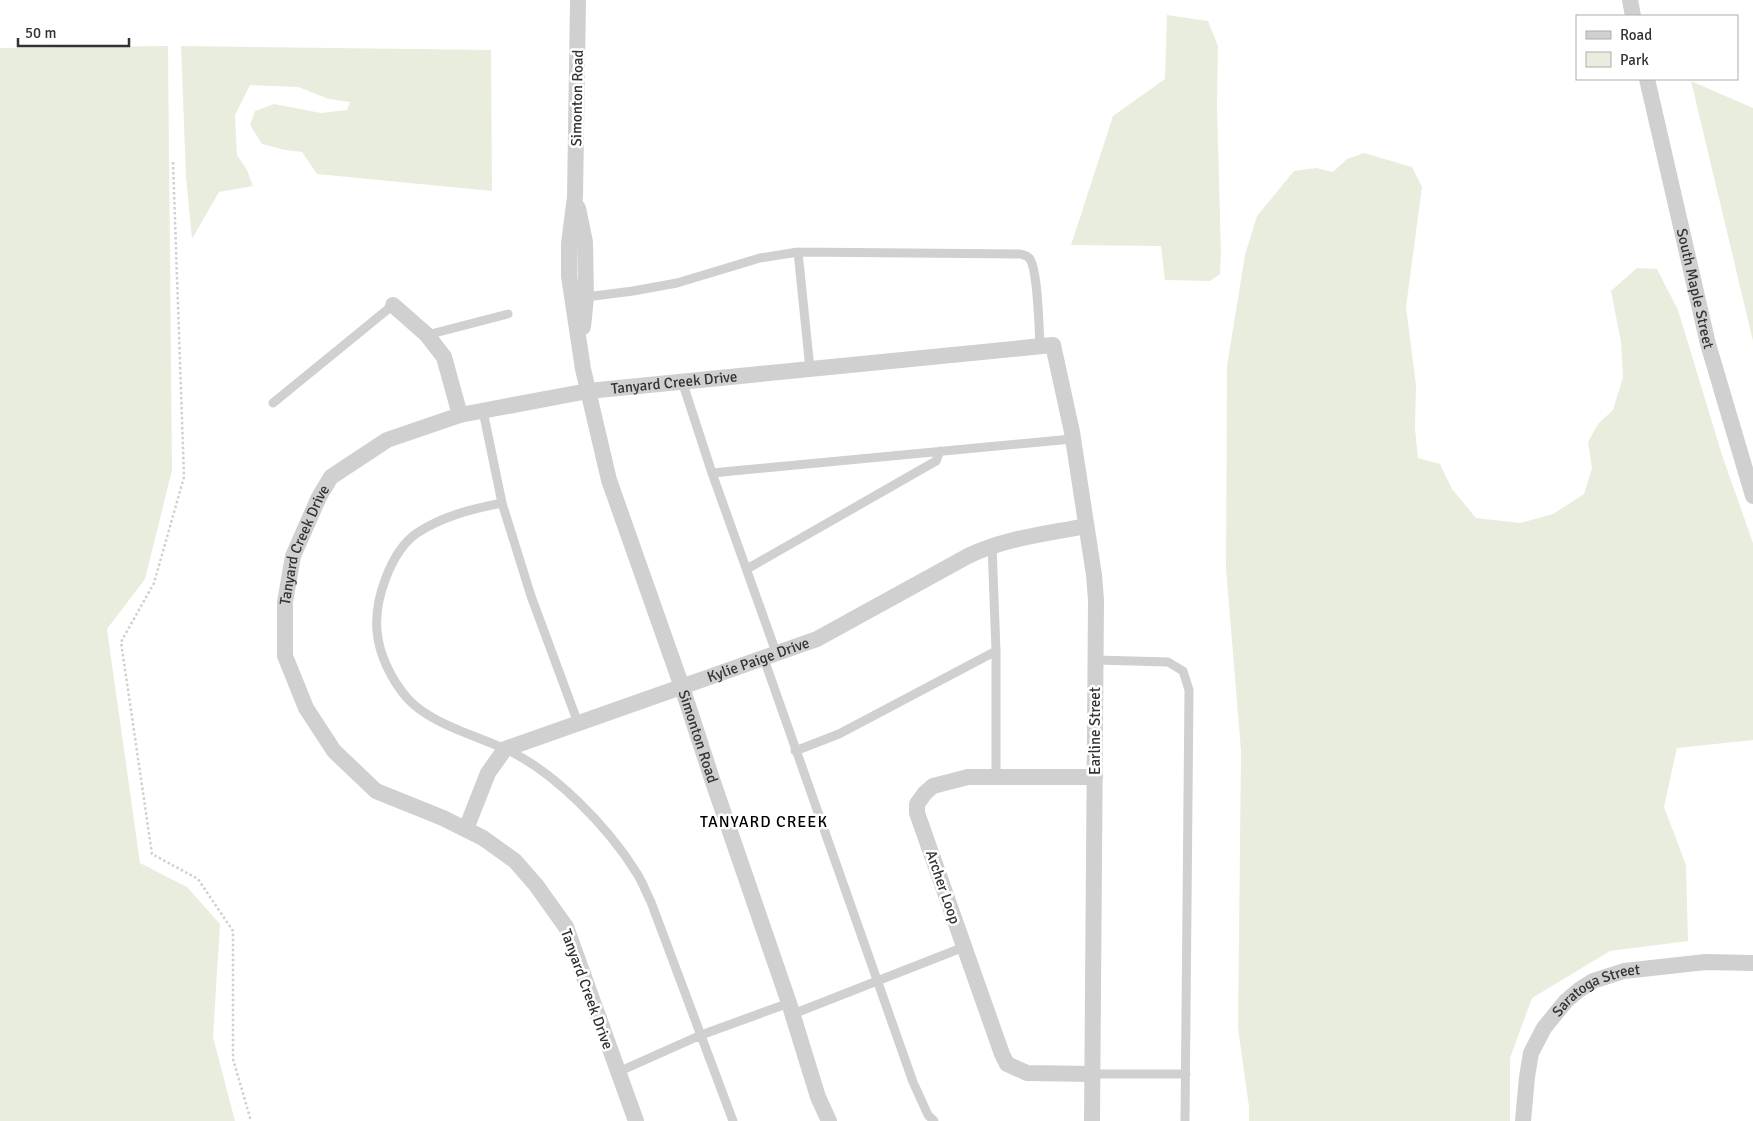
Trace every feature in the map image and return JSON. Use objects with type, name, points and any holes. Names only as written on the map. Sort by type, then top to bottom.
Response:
[{"type":"street","name":"Simonton Road","points":[[578,0],[575,197],[569,243],[570,276],[583,369],[609,480],[682,687],[791,1009],[818,1097],[829,1121]]},
{"type":"street","points":[[1630,0],[1633,15]]},
{"type":"street","name":"South Maple Street","points":[[1647,80],[1708,344],[1753,496]]},
{"type":"street","name":"Simonton Road","points":[[575,197],[585,242],[586,297],[581,349]]},
{"type":"street","points":[[393,305],[427,336],[444,357],[460,415]]},
{"type":"street","name":"Tanyard Creek Drive","points":[[636,1121],[566,927],[536,885],[516,861],[483,838],[443,818],[376,791],[334,751],[306,708],[285,656],[285,602],[293,556],[319,497],[331,477],[387,440],[460,415],[588,391],[1047,346]]},
{"type":"street","name":"Earline Street","points":[[1047,346],[1072,439],[1095,583],[1092,1121]]},
{"type":"street","name":"Kylie Paige Drive","points":[[505,749],[818,639],[968,556],[992,545],[1014,539],[1086,526]]},
{"type":"street","points":[[466,829],[488,773],[505,749]]},
{"type":"street","name":"Archer Loop","points":[[1092,1074],[1026,1073],[1008,1064],[1002,1054],[917,813],[917,804],[933,786],[968,777],[1095,777]]},
{"type":"street","name":"Saratoga Street","points":[[1524,1121],[1526,1077],[1531,1053],[1544,1028],[1566,1001],[1593,981],[1624,971],[1664,966],[1706,962],[1753,963]]},
{"type":"lane","points":[[798,252],[810,369]]},
{"type":"lane","points":[[586,297],[617,294],[677,283],[760,258],[798,252],[1026,255],[1030,259],[1047,346]]},
{"type":"lane","points":[[273,403],[393,305]]},
{"type":"lane","points":[[427,336],[508,314]]},
{"type":"lane","points":[[682,381],[712,473],[747,569],[795,751],[913,1082],[928,1115],[934,1121]]},
{"type":"lane","points":[[482,411],[502,503],[531,596],[578,723]]},
{"type":"lane","points":[[712,473],[1072,439]]},
{"type":"lane","points":[[747,569],[936,461],[940,452]]},
{"type":"lane","points":[[502,503],[473,508],[440,520],[416,534],[396,554],[386,577],[378,606],[376,631],[383,657],[394,679],[409,700],[431,716],[458,731],[505,749],[530,762],[586,810],[611,837],[636,872],[651,902],[733,1121]]},
{"type":"lane","points":[[992,545],[996,651],[996,776]]},
{"type":"lane","points":[[795,751],[839,734],[996,651]]},
{"type":"lane","points":[[1096,660],[1168,662],[1184,671],[1189,690],[1185,1121]]},
{"type":"lane","points":[[618,1072],[701,1035],[876,982],[964,947]]},
{"type":"lane","points":[[1092,1074],[1186,1074]]},
{"type":"path","points":[[173,162],[184,477],[154,583],[121,642],[152,854],[198,879],[233,931],[233,1059],[251,1121]]},
{"type":"green space","points":[[1167,15],[1208,21],[1218,46],[1217,106],[1221,253],[1220,274],[1210,281],[1165,280],[1161,246],[1071,245],[1113,116],[1165,79]]},
{"type":"green space","points":[[168,46],[172,470],[145,579],[107,629],[140,863],[187,887],[220,924],[213,1037],[235,1121],[0,1121],[0,48]]},
{"type":"green space","points":[[181,46],[491,50],[492,191],[317,174],[302,152],[262,144],[250,125],[255,111],[274,104],[321,113],[347,110],[350,102],[329,99],[298,87],[250,85],[235,115],[237,155],[247,170],[253,186],[219,192],[192,239],[186,177]]},
{"type":"green space","points":[[1691,81],[1753,108],[1753,341]]},
{"type":"green space","points":[[1364,153],[1412,167],[1422,187],[1406,307],[1416,385],[1415,429],[1418,458],[1440,464],[1452,489],[1476,518],[1520,523],[1553,514],[1584,494],[1592,468],[1588,442],[1598,424],[1613,410],[1623,377],[1621,342],[1611,291],[1637,268],[1657,269],[1678,310],[1722,455],[1753,543],[1753,740],[1677,748],[1664,807],[1686,865],[1688,941],[1610,951],[1532,998],[1510,1058],[1510,1121],[1249,1121],[1249,1107],[1238,1028],[1241,751],[1226,568],[1227,366],[1245,255],[1257,216],[1294,171],[1316,168],[1333,172],[1347,159]]},
{"type":"district","name":"TANYARD CREEK","points":[[764,821]]}]
